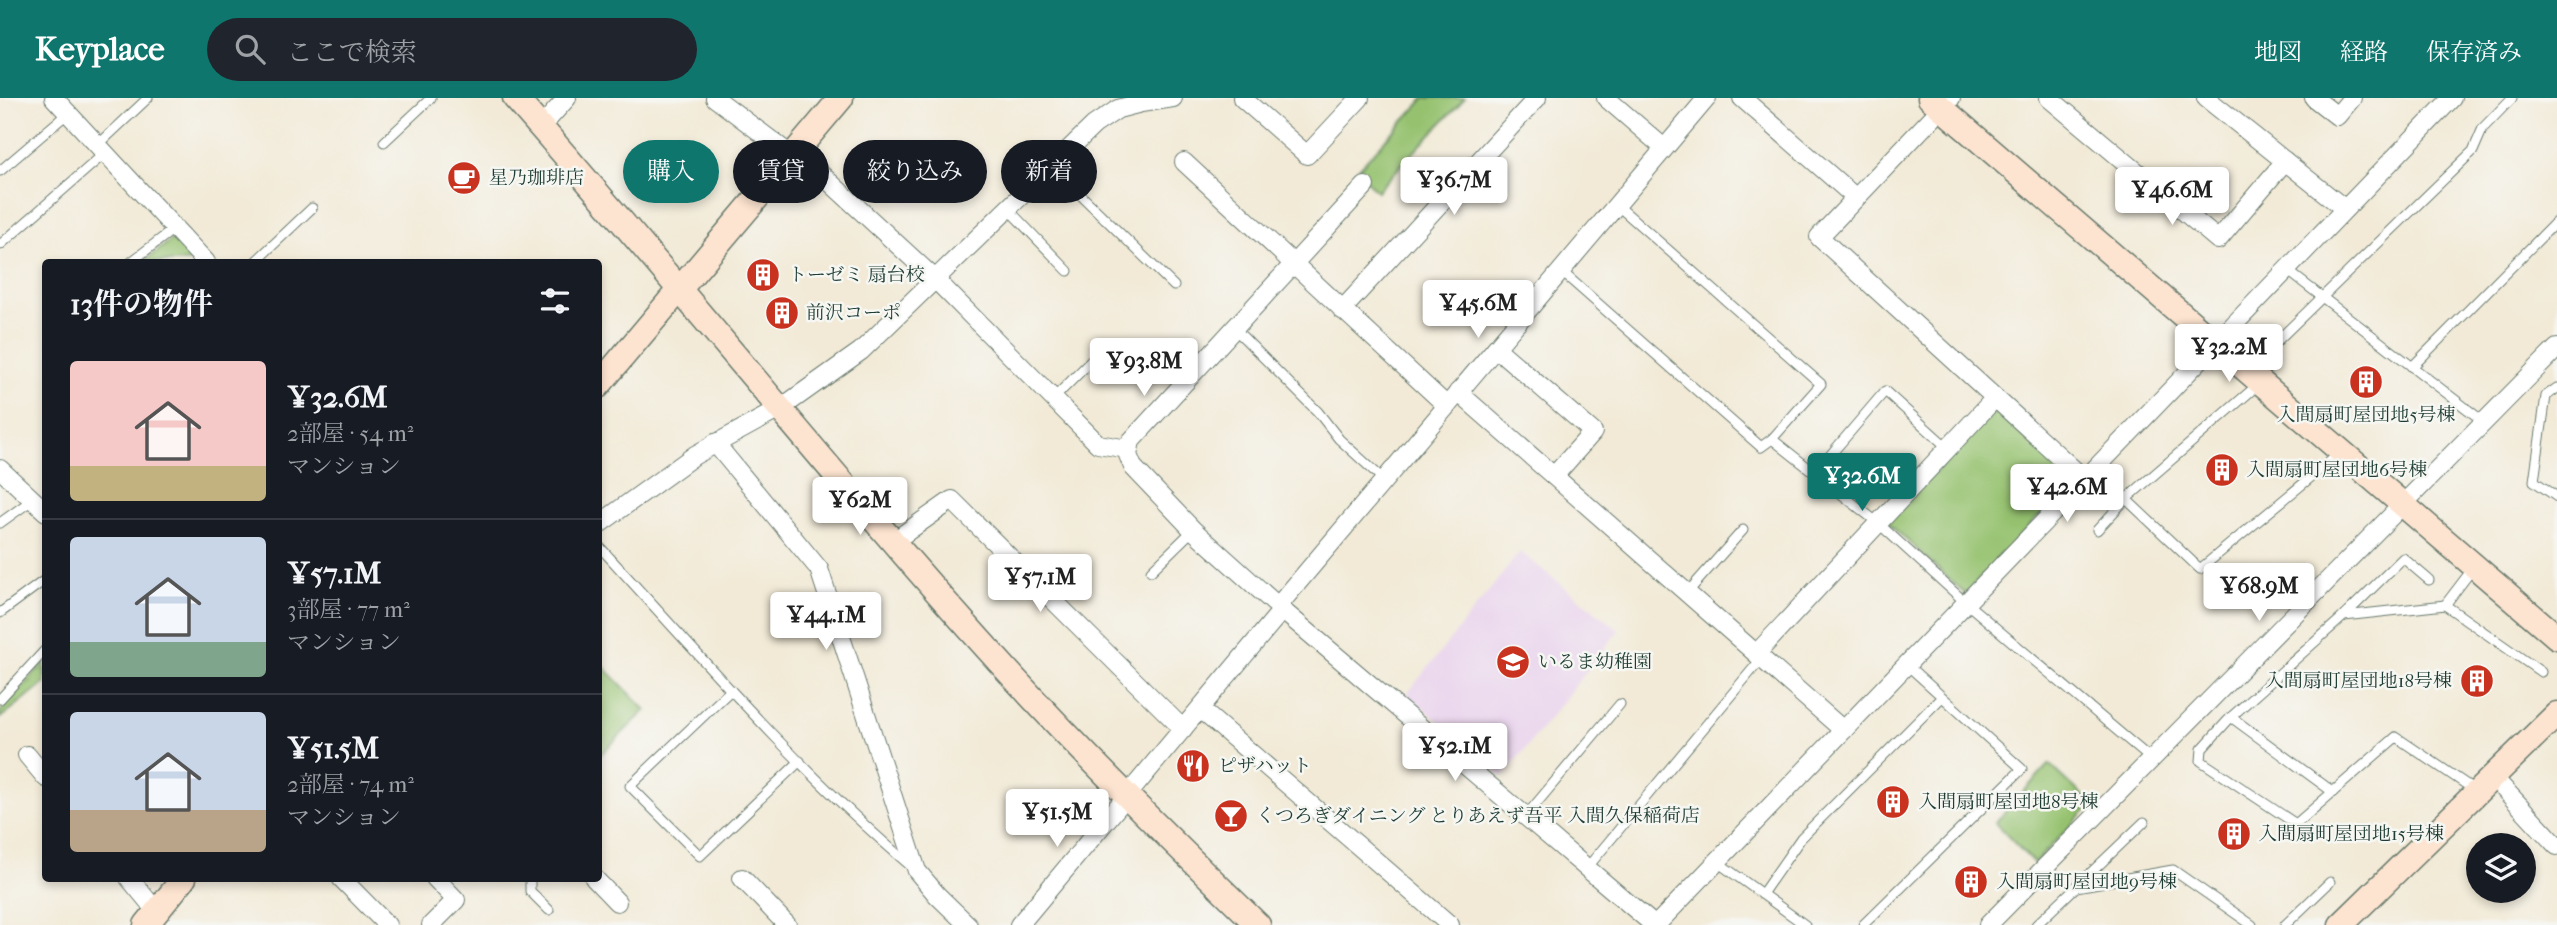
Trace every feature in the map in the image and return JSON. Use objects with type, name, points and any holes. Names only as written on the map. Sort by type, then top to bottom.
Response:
[{"type":"street","points":[[54,98],[203,259]]},
{"type":"street","points":[[514,98],[1014,678],[1126,797],[1258,925]]},
{"type":"street","points":[[541,127],[567,98]]},
{"type":"street","points":[[715,98],[774,140]]},
{"type":"street","points":[[806,140],[841,98]]},
{"type":"street","points":[[1079,140],[1094,125],[1118,109],[1173,98]]},
{"type":"street","points":[[1242,98],[1307,155],[1360,98]]},
{"type":"street","points":[[1342,310],[1537,98]]},
{"type":"street","points":[[1606,98],[1664,149]]},
{"type":"street","points":[[1019,925],[1200,709],[1384,480],[1707,98]]},
{"type":"street","points":[[1742,98],[1856,198]]},
{"type":"street","points":[[2049,98],[2218,240],[2285,161]]},
{"type":"street","points":[[2206,98],[2345,209]]},
{"type":"street","points":[[2314,98],[2337,116],[2352,98]]},
{"type":"street","points":[[1365,186],[1131,440],[1128,449],[1133,467],[1193,530],[1280,608],[1655,925],[2452,98]]},
{"type":"street","points":[[2084,479],[1819,237],[1941,101],[2557,637]]},
{"type":"street","points":[[1184,162],[1342,310],[1554,476],[1842,729]]},
{"type":"street","points":[[829,185],[936,280],[1098,444],[1128,449]]},
{"type":"street","points":[[602,381],[753,203]]},
{"type":"street","points":[[602,522],[715,443],[781,408],[861,351],[1014,203]]},
{"type":"street","points":[[1496,348],[1593,432],[1554,476]]},
{"type":"street","points":[[1987,925],[2557,348]]},
{"type":"street","points":[[1759,656],[1995,398]]},
{"type":"street","points":[[715,443],[819,569],[917,871],[968,925]]},
{"type":"street","points":[[0,469],[39,506]]},
{"type":"street","points":[[894,541],[952,500],[1183,729]]},
{"type":"street","points":[[1200,709],[1450,925]]},
{"type":"street","points":[[2341,925],[2557,714]]},
{"type":"street","points":[[27,755],[42,773]]},
{"type":"street","points":[[2485,785],[2557,846]]},
{"type":"street","points":[[742,878],[788,925]]},
{"type":"street","points":[[131,882],[151,918],[181,882]]},
{"type":"street","points":[[345,882],[387,925]]},
{"type":"street","points":[[430,925],[456,900],[439,882]]},
{"type":"street","points":[[598,882],[617,902]]},
{"type":"lane","points":[[0,245],[101,149],[148,98]]},
{"type":"lane","points":[[384,142],[431,98]]},
{"type":"lane","points":[[2276,342],[2473,151],[2483,128],[2512,98]]},
{"type":"lane","points":[[0,170],[68,113]]},
{"type":"lane","points":[[1089,203],[1174,286]]},
{"type":"lane","points":[[1560,271],[1761,447],[1772,439],[1821,384],[1617,205]]},
{"type":"lane","points":[[258,259],[312,208]]},
{"type":"lane","points":[[1008,209],[1068,271]]},
{"type":"lane","points":[[2412,367],[2557,221]]},
{"type":"lane","points":[[135,259],[175,228]]},
{"type":"lane","points":[[2287,270],[2484,422]]},
{"type":"lane","points":[[1235,329],[1318,412],[1339,439],[1384,480]]},
{"type":"lane","points":[[1052,400],[1099,353]]},
{"type":"lane","points":[[2097,530],[2126,499],[2261,382]]},
{"type":"lane","points":[[2557,388],[2546,396],[2534,481],[2557,497]]},
{"type":"lane","points":[[1815,473],[1885,391],[1948,448]]},
{"type":"lane","points":[[1772,439],[1878,523],[1965,602],[2151,759]]},
{"type":"lane","points":[[2126,499],[2200,569],[2342,451]]},
{"type":"lane","points":[[0,523],[39,506]]},
{"type":"lane","points":[[1151,571],[1193,530]]},
{"type":"lane","points":[[1687,593],[1743,530]]},
{"type":"lane","points":[[602,549],[800,761],[883,842],[917,871]]},
{"type":"lane","points":[[2429,580],[2403,558],[2344,616],[2231,717],[2202,749],[2201,761],[2296,824],[2396,737],[2485,785]]},
{"type":"lane","points":[[2445,605],[2475,565]]},
{"type":"lane","points":[[0,613],[42,582]]},
{"type":"lane","points":[[2344,616],[2445,605],[2541,672]]},
{"type":"lane","points":[[0,699],[42,653]]},
{"type":"lane","points":[[1586,869],[1759,656]]},
{"type":"lane","points":[[1863,925],[2022,769],[1905,664]]},
{"type":"lane","points":[[731,690],[630,786],[700,856],[800,761]]},
{"type":"lane","points":[[1762,894],[1801,838],[1942,696]]},
{"type":"lane","points":[[1525,817],[1620,704]]},
{"type":"lane","points":[[2231,717],[2333,792]]},
{"type":"lane","points":[[2036,925],[2144,822]]},
{"type":"lane","points":[[1716,862],[1805,925]]},
{"type":"lane","points":[[2076,887],[2173,870],[2252,925]]},
{"type":"lane","points":[[530,882],[530,891],[549,909]]},
{"type":"lane","points":[[2285,925],[2330,882]]},
{"type":"shaded area","name":"いるま幼稚園","points":[[1520,552],[1619,630],[1503,777],[1407,694]]},
{"type":"green space","points":[[1425,98],[1465,98],[1377,191],[1356,171]]},
{"type":"green space","points":[[175,237],[194,259],[147,259]]},
{"type":"green space","points":[[1995,411],[2074,479],[1965,594],[1887,522]]},
{"type":"green space","points":[[42,664],[42,685],[0,718],[0,712]]},
{"type":"green space","points":[[602,665],[646,710],[602,753]]},
{"type":"green space","points":[[2049,764],[2092,804],[2034,863],[1995,823]]},
{"type":"place","name":"星乃珈琲店","points":[[464,178]]},
{"type":"place","name":"トーゼミ 扇台校","points":[[763,275]]},
{"type":"place","name":"前沢コーポ","points":[[782,313]]},
{"type":"place","name":"入間扇町屋団地5号棟","points":[[2366,382]]},
{"type":"place","name":"入間扇町屋団地6号棟","points":[[2222,470]]},
{"type":"place","name":"いるま幼稚園","points":[[1513,662]]},
{"type":"place","name":"入間扇町屋団地18号棟","points":[[2477,681]]},
{"type":"place","name":"ピザハット","points":[[1193,766]]},
{"type":"place","name":"入間扇町屋団地8号棟","points":[[1893,802]]},
{"type":"place","name":"くつろぎダイニング とりあえず吾平 入間久保稲荷店","points":[[1231,816]]},
{"type":"place","name":"入間扇町屋団地15号棟","points":[[2234,834]]},
{"type":"place","name":"入間扇町屋団地9号棟","points":[[1971,882]]}]
